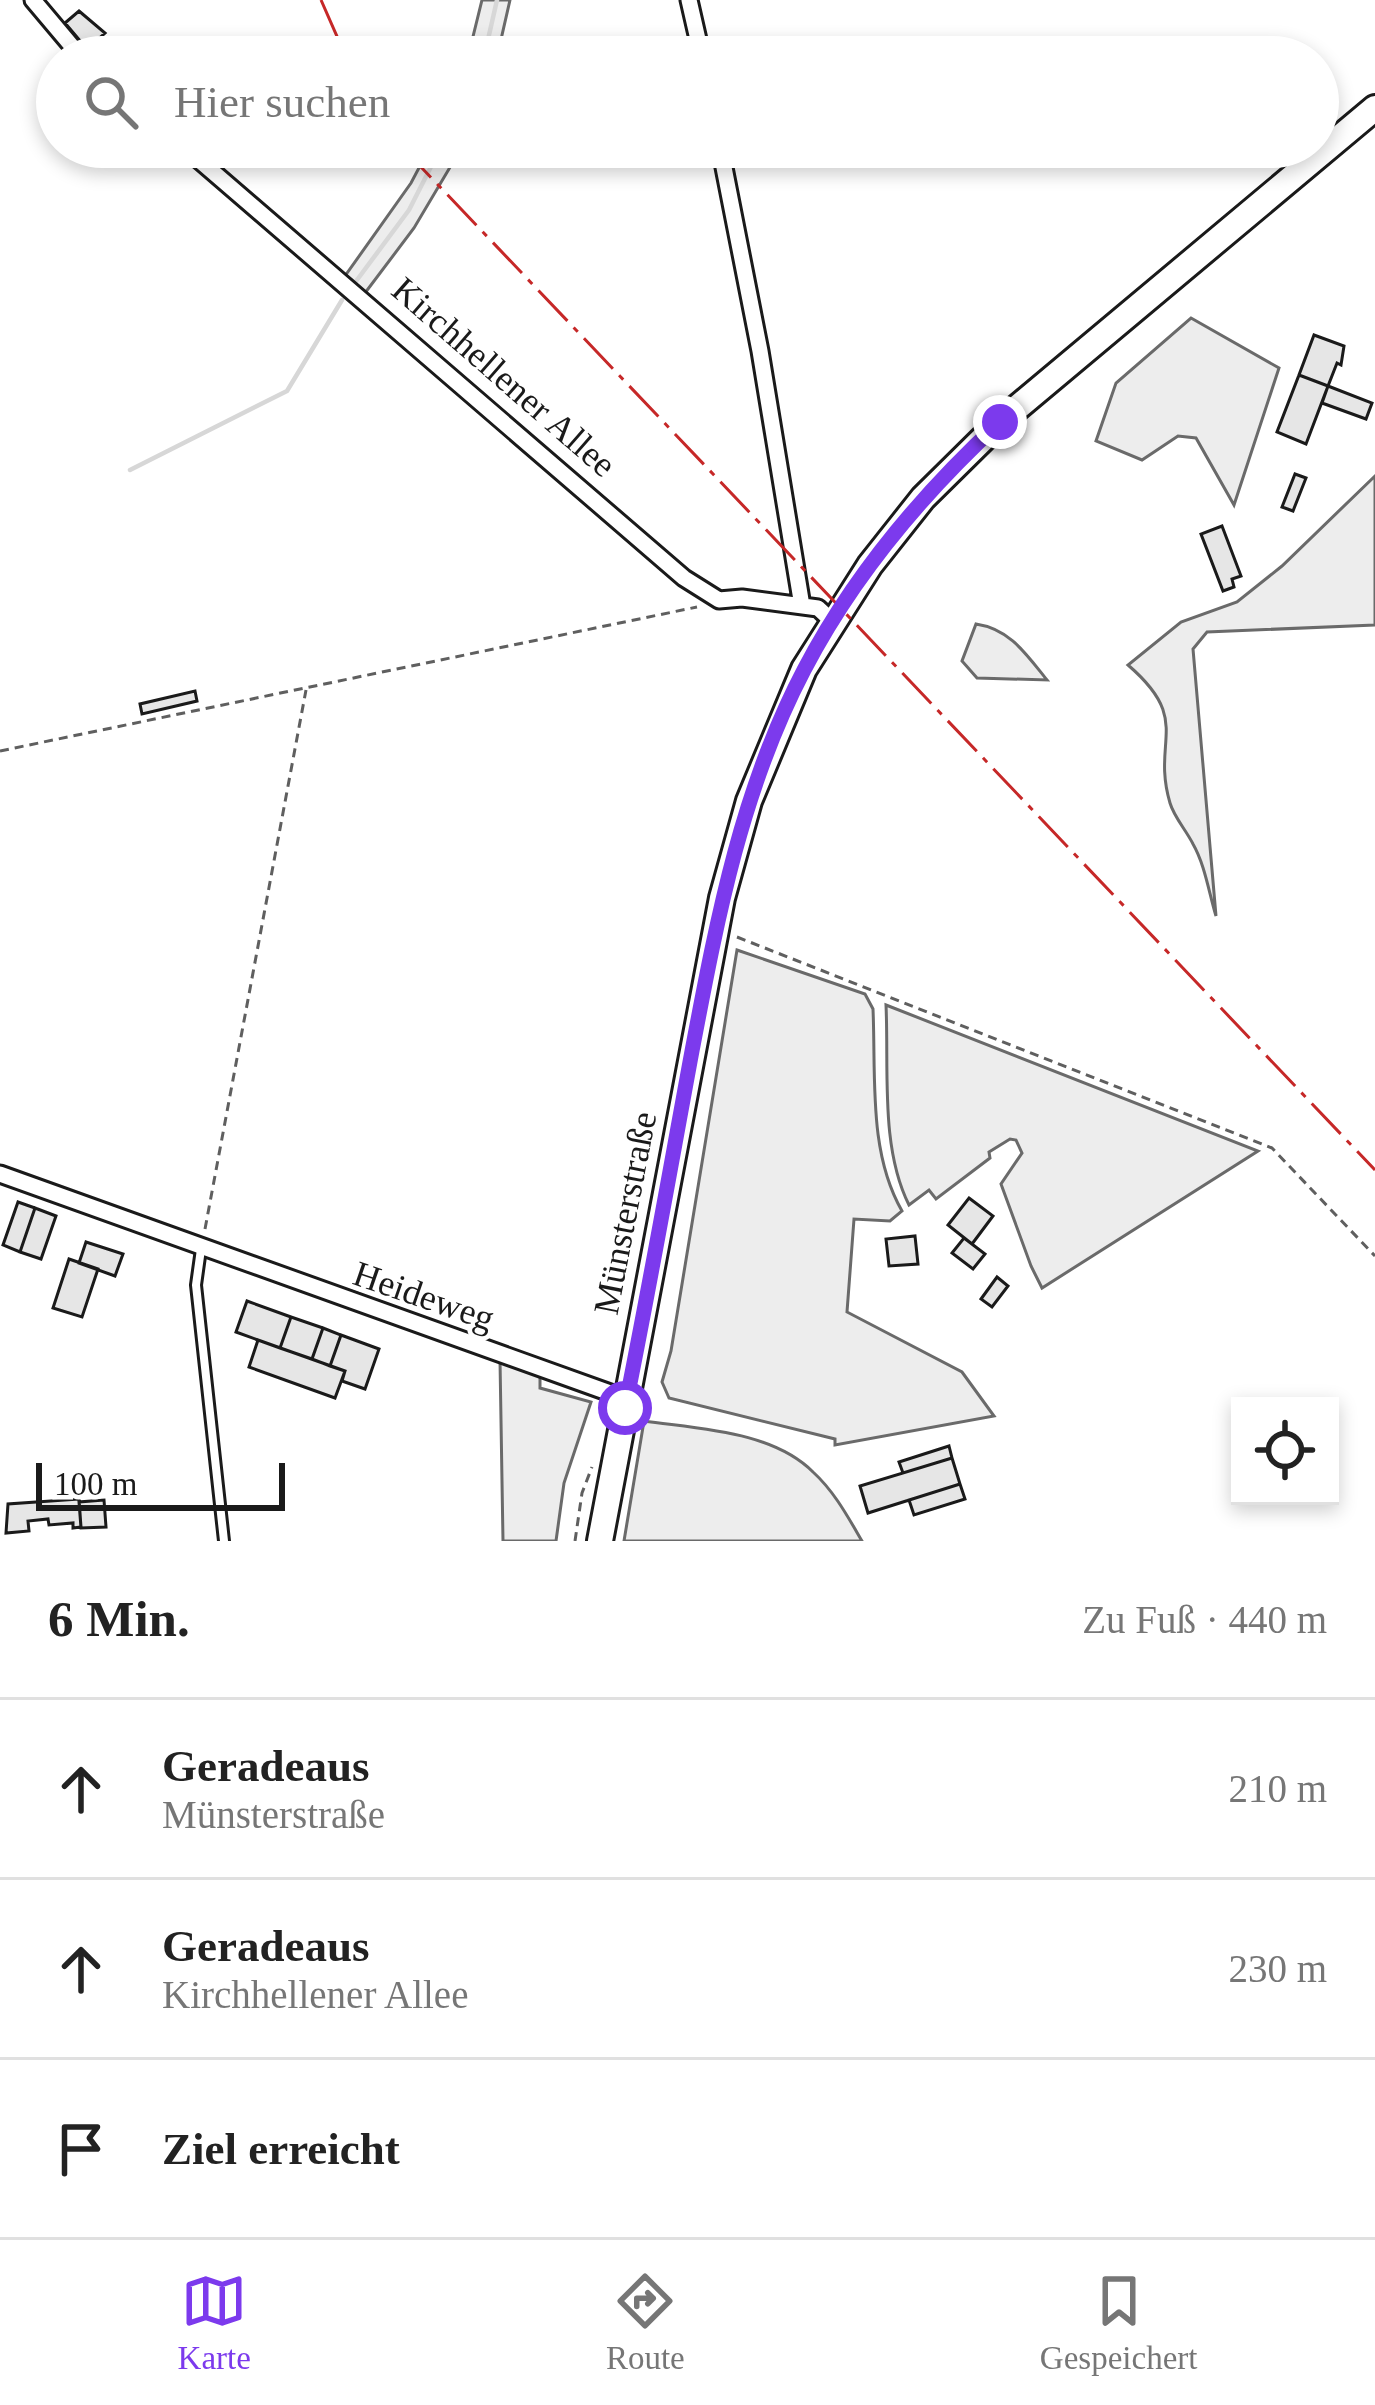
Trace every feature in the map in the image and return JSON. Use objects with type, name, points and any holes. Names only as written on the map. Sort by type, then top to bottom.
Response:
[{"type":"main road","points":[[1339,139],[1375,109]]},
{"type":"main road","points":[[832,620],[897,531],[961,458],[1305,168]]},
{"type":"main road","name":"Münsterstraße","points":[[600,1541],[722,898],[774,734],[832,620]]},
{"type":"street","points":[[33,0],[63,36]]},
{"type":"street","points":[[689,0],[697,36]]},
{"type":"street","name":"Kirchhellener Allee","points":[[208,168],[684,578],[719,600]]},
{"type":"street","points":[[724,168],[802,606]]},
{"type":"street","points":[[719,600],[742,598],[818,608],[832,620]]},
{"type":"street","name":"Heideweg","points":[[0,1174],[627,1399]]},
{"type":"lane","points":[[201,1249],[197,1297],[224,1541]]},
{"type":"path","points":[[0,751],[678,613],[719,600]]},
{"type":"path","points":[[201,1249],[307,688]]},
{"type":"path","points":[[716,928],[1272,1148],[1375,1256]]},
{"type":"path","points":[[575,1541],[582,1492],[595,1457]]},
{"type":"shaded area","points":[[482,0],[510,0],[502,36],[473,36]]},
{"type":"shaded area","points":[[419,168],[450,168],[414,228],[365,293],[345,276]]},
{"type":"shaded area","points":[[1191,318],[1279,368],[1234,505],[1196,438],[1178,436],[1142,460],[1096,441],[1116,383]]},
{"type":"shaded area","points":[[1375,476],[1375,625],[1207,632],[1193,649],[1216,916],[1197,852],[1170,803],[1165,781],[1165,716],[1148,684],[1128,665],[1181,622],[1237,602],[1282,566]]},
{"type":"shaded area","points":[[976,624],[1008,637],[1047,680],[977,678],[962,661]]},
{"type":"shaded area","points":[[737,950],[865,994],[873,1009],[879,1139],[902,1211],[890,1221],[854,1219],[847,1312],[962,1372],[994,1416],[835,1445],[835,1439],[669,1398],[662,1382]]},
{"type":"shaded area","points":[[886,1005],[1258,1151],[1042,1288],[1001,1184],[1022,1153],[1016,1140],[989,1152],[990,1158],[936,1199],[929,1190],[909,1205],[890,1133]]},
{"type":"shaded area","points":[[500,1360],[540,1374],[540,1388],[591,1402],[564,1483],[556,1541],[503,1541]]},
{"type":"shaded area","points":[[644,1421],[734,1434],[796,1458],[828,1487],[862,1541],[624,1541]]},
{"type":"building","points":[[79,11],[105,33],[76,36],[65,23]]},
{"type":"building","points":[[1314,335],[1344,346],[1341,365],[1337,363],[1328,386],[1299,375]]},
{"type":"building","points":[[1299,375],[1328,386],[1306,444],[1277,432]]},
{"type":"building","points":[[1328,386],[1372,403],[1366,419],[1322,403]]},
{"type":"building","points":[[1295,474],[1306,478],[1293,511],[1282,507]]},
{"type":"building","points":[[1222,526],[1241,576],[1232,579],[1234,587],[1223,591],[1201,534]]},
{"type":"building","points":[[195,691],[197,701],[142,714],[140,704]]},
{"type":"building","points":[[969,1198],[993,1216],[972,1244],[948,1225]]},
{"type":"building","points":[[18,1202],[35,1208],[20,1252],[3,1245]]},
{"type":"building","points":[[35,1208],[56,1216],[41,1259],[20,1252]]},
{"type":"building","points":[[915,1236],[918,1264],[889,1266],[886,1239]]},
{"type":"building","points":[[964,1238],[985,1254],[973,1269],[952,1253]]},
{"type":"building","points":[[86,1242],[123,1254],[115,1276],[79,1263]]},
{"type":"building","points":[[69,1259],[98,1269],[82,1317],[53,1308]]},
{"type":"building","points":[[997,1277],[1008,1286],[992,1307],[981,1299]]},
{"type":"building","points":[[247,1301],[291,1317],[280,1348],[236,1332]]},
{"type":"building","points":[[291,1317],[323,1328],[312,1359],[280,1348]]},
{"type":"building","points":[[323,1328],[341,1335],[330,1366],[312,1359]]},
{"type":"building","points":[[341,1335],[379,1349],[365,1389],[342,1381],[345,1371],[330,1366]]},
{"type":"building","points":[[258,1340],[345,1371],[335,1398],[249,1367]]},
{"type":"building","points":[[949,1446],[952,1458],[903,1473],[899,1462]]},
{"type":"building","points":[[952,1458],[960,1484],[868,1513],[860,1486]]},
{"type":"building","points":[[960,1484],[965,1499],[914,1515],[909,1500]]},
{"type":"building","points":[[79,1499],[81,1527],[49,1525],[48,1519],[28,1521],[29,1531],[6,1533],[8,1504]]},
{"type":"building","points":[[104,1500],[106,1527],[81,1528],[79,1502]]},
{"type":"waterway","points":[[489,36],[497,0]]},
{"type":"waterway","points":[[354,284],[409,210],[430,168]]},
{"type":"waterway","points":[[130,470],[287,391],[342,300]]},
{"type":"power","points":[[321,0],[337,36]]},
{"type":"power","points":[[422,168],[1375,1170]]},
{"type":"route","points":[[625,1408],[722,898],[774,734],[804,669],[870,565],[923,498],[1000,422]]}]
